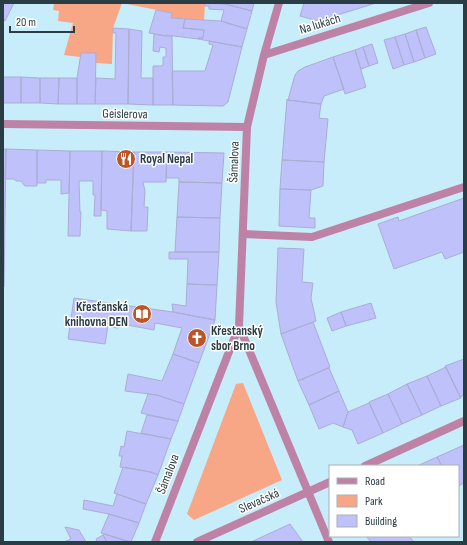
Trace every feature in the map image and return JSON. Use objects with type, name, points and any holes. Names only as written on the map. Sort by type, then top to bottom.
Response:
[{"type":"street","name":"Šámalova","points":[[155,542],[239,326],[247,127],[264,55],[279,3]]},
{"type":"street","name":"Na lukách","points":[[264,55],[429,3]]},
{"type":"street","name":"Geislerova","points":[[3,124],[247,127]]},
{"type":"street","points":[[243,234],[312,237],[464,187]]},
{"type":"street","name":"Šámalova","points":[[239,326],[329,542]]},
{"type":"street","points":[[367,465],[464,421]]},
{"type":"street","name":"Slevačská","points":[[197,542],[329,482]]},
{"type":"green space","points":[[54,3],[122,3],[113,28],[112,64],[96,63],[96,53],[81,53],[80,57],[64,55],[73,23],[58,21],[59,11],[53,10]]},
{"type":"green space","points":[[122,3],[205,3],[204,20],[171,18],[172,13]]},
{"type":"green space","points":[[243,383],[282,480],[194,520],[187,514],[236,384]]},
{"type":"building","points":[[3,3],[14,3],[5,21],[3,20]]},
{"type":"building","points":[[205,3],[225,4],[252,11],[247,29],[221,21],[224,10],[209,9],[209,6],[205,6]]},
{"type":"building","points":[[218,3],[254,3],[252,11]]},
{"type":"building","points":[[304,3],[376,3],[318,21],[300,16]]},
{"type":"building","points":[[156,10],[172,13],[171,18],[185,19],[183,28],[204,30],[203,38],[198,39],[149,33]]},
{"type":"building","points":[[185,19],[221,21],[247,29],[242,47],[198,39],[203,38],[204,30],[183,28]]},
{"type":"building","points":[[426,27],[436,54],[425,58],[416,30]]},
{"type":"building","points":[[113,28],[129,29],[128,104],[95,104],[96,78],[115,79],[116,33],[113,33]]},
{"type":"building","points":[[129,29],[142,31],[141,78],[153,78],[153,105],[128,104]]},
{"type":"building","points":[[416,30],[425,58],[414,62],[405,34]]},
{"type":"building","points":[[154,34],[172,36],[173,105],[153,105],[153,66],[163,66],[163,57],[166,57],[166,48],[160,47],[159,52],[153,51]]},
{"type":"building","points":[[405,34],[414,62],[404,65],[395,37]]},
{"type":"building","points":[[395,37],[404,65],[393,69],[384,40]]},
{"type":"building","points":[[209,41],[242,47],[228,102],[223,106],[173,105],[172,71],[205,71],[213,45],[209,44]]},
{"type":"building","points":[[372,44],[378,63],[369,66],[363,47]]},
{"type":"building","points":[[363,47],[369,66],[361,69],[355,50]]},
{"type":"building","points":[[355,50],[366,87],[345,94],[333,57]]},
{"type":"building","points":[[81,53],[96,53],[95,104],[77,104],[77,78]]},
{"type":"building","points":[[333,57],[344,89],[324,96],[321,104],[288,100],[295,75],[298,71]]},
{"type":"building","points":[[3,77],[21,77],[21,103],[3,103]]},
{"type":"building","points":[[21,77],[40,78],[40,103],[21,103]]},
{"type":"building","points":[[40,78],[59,78],[58,104],[40,103]]},
{"type":"building","points":[[59,78],[77,78],[77,104],[58,104]]},
{"type":"building","points":[[287,99],[321,104],[319,118],[328,119],[324,162],[282,160]]},
{"type":"building","points":[[3,149],[6,149],[4,287],[3,287]]},
{"type":"building","points":[[6,149],[37,150],[37,186],[25,186],[21,181],[5,179]]},
{"type":"building","points":[[37,150],[70,151],[69,193],[61,194],[61,180],[46,180],[46,183],[37,183]]},
{"type":"building","points":[[70,151],[102,151],[101,216],[94,216],[95,195],[93,195],[93,181],[79,181],[81,212],[80,236],[68,236]]},
{"type":"building","points":[[102,151],[134,152],[131,231],[107,229],[107,211],[101,210]]},
{"type":"building","points":[[134,152],[167,152],[166,182],[143,182],[145,191],[144,207],[148,207],[147,231],[131,231]]},
{"type":"building","points":[[167,152],[224,153],[222,183],[179,182],[179,178],[166,178]]},
{"type":"building","points":[[282,160],[324,162],[323,186],[311,190],[280,189]]},
{"type":"building","points":[[179,182],[222,183],[220,218],[177,217]]},
{"type":"building","points":[[280,189],[311,190],[309,218],[315,218],[315,228],[279,226]]},
{"type":"building","points":[[464,198],[464,252],[445,259],[442,252],[394,269],[378,224],[398,217],[399,221]]},
{"type":"building","points":[[177,217],[220,218],[219,252],[175,252]]},
{"type":"building","points":[[278,248],[304,249],[302,282],[313,283],[311,298],[316,321],[281,334],[276,302]]},
{"type":"building","points":[[169,252],[219,252],[217,285],[187,284],[188,259],[169,259]]},
{"type":"building","points":[[187,284],[217,285],[215,320],[173,312],[172,304],[186,306]]},
{"type":"building","points":[[74,298],[173,312],[215,320],[199,363],[173,354],[182,328],[155,323],[154,330],[127,325],[117,328],[108,326],[105,344],[68,339]]},
{"type":"building","points":[[371,303],[376,318],[346,326],[341,312]]},
{"type":"building","points":[[341,312],[346,326],[332,331],[327,318]]},
{"type":"building","points":[[313,322],[330,367],[298,381],[281,334]]},
{"type":"building","points":[[173,354],[199,363],[184,404],[157,395],[125,391],[128,374],[162,381]]},
{"type":"building","points":[[464,359],[464,395],[460,397],[445,366]]},
{"type":"building","points":[[446,367],[461,398],[441,406],[427,376]]},
{"type":"building","points":[[329,368],[339,391],[309,405],[298,381]]},
{"type":"building","points":[[427,376],[441,406],[422,415],[407,384]]},
{"type":"building","points":[[407,384],[422,415],[402,424],[388,394]]},
{"type":"building","points":[[339,391],[348,412],[343,427],[333,423],[319,429],[309,405]]},
{"type":"building","points":[[148,394],[157,395],[184,404],[178,421],[141,413]]},
{"type":"building","points":[[388,394],[402,424],[383,433],[369,402]]},
{"type":"building","points":[[369,403],[383,433],[358,444],[352,430],[343,427],[348,412]]},
{"type":"building","points":[[147,415],[178,421],[171,439],[141,433]]},
{"type":"building","points":[[127,431],[171,439],[158,475],[151,472],[120,467],[122,456],[119,456],[121,446],[124,447]]},
{"type":"building","points":[[464,445],[464,483],[459,486],[459,465],[441,465],[437,457]]},
{"type":"building","points":[[437,457],[441,465],[419,465]]},
{"type":"building","points":[[123,467],[151,472],[158,475],[146,504],[114,493]]},
{"type":"building","points":[[117,494],[146,504],[139,523],[109,514],[83,509],[84,500],[113,506]]},
{"type":"building","points":[[109,514],[139,523],[131,542],[101,533]]},
{"type":"building","points":[[290,524],[303,542],[251,542]]},
{"type":"building","points":[[65,527],[79,530],[86,542],[64,542],[71,539]]},
{"type":"building","points":[[104,534],[129,542],[107,542],[103,535]]},
{"type":"building","points":[[103,535],[107,542],[97,542],[96,539]]},
{"type":"building","points":[[367,537],[410,537],[414,542],[371,542]]},
{"type":"place","name":"Royal Nepal","points":[[126,159]]},
{"type":"place","name":"Křesťanská knihovna DEN","points":[[142,314]]},
{"type":"place","name":"Křestanský sbor Brno","points":[[197,338]]}]
